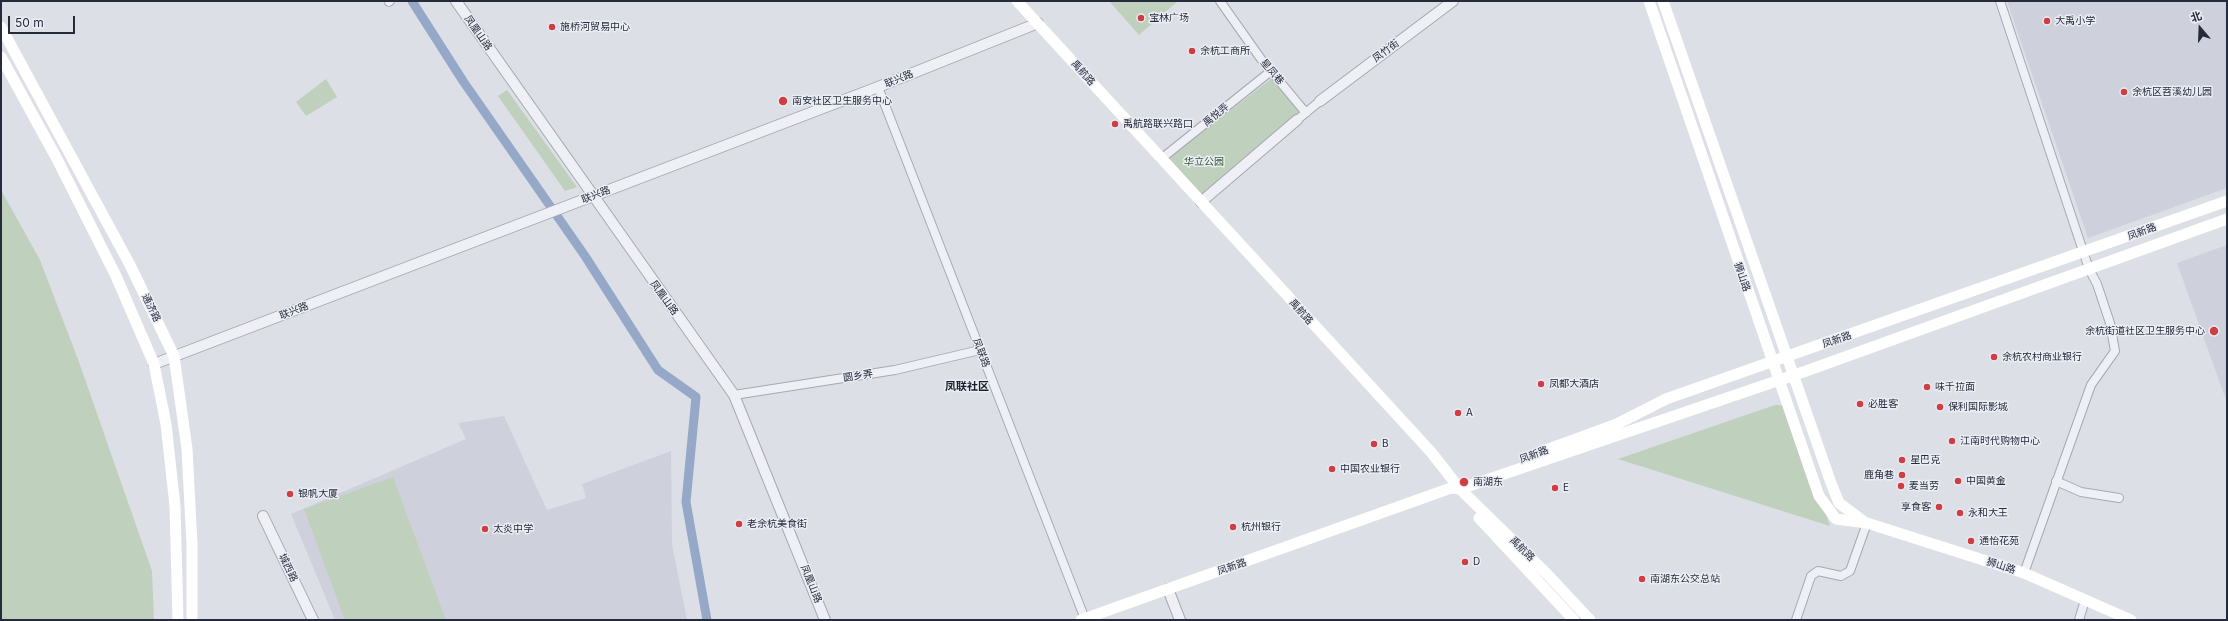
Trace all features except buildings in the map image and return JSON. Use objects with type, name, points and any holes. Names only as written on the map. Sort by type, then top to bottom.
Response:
[{"type":"main road","name":"禹航路","points":[[1008,1],[1034,25],[1161,159],[1430,452],[1455,487],[1574,620]]},
{"type":"main road","name":"禹航路","points":[[1017,1],[1034,25],[1425,458],[1548,574],[1590,620]]},
{"type":"main road","name":"狮山路","points":[[1649,1],[1819,496],[1836,519],[1867,523],[2024,573],[2131,620]]},
{"type":"main road","name":"狮山路","points":[[1663,1],[1839,503],[1853,515],[1867,523]]},
{"type":"main road","name":"通济路","points":[[1,27],[129,263],[174,356],[187,449],[192,544],[192,620]]},
{"type":"main road","name":"通济路","points":[[1,57],[57,159],[116,276],[154,364],[166,424],[175,506],[178,620]]},
{"type":"main road","name":"凤新路","points":[[1455,487],[1617,424],[1666,399],[1772,361],[1787,358],[2227,201]]},
{"type":"main road","name":"凤新路","points":[[1083,619],[1455,487],[1779,380],[2227,219]]},
{"type":"street","name":"凤凰山路","points":[[456,1],[592,197],[734,395],[825,620]]},
{"type":"street","name":"星凤巷","points":[[1220,1],[1271,71],[1306,112]]},
{"type":"street","name":"凤竹街","points":[[1320,101],[1453,1]]},
{"type":"street","points":[[2000,1],[2089,269],[2110,323],[2115,350],[2091,385],[2024,573]]},
{"type":"street","name":"联兴路","points":[[154,364],[878,87],[1034,25]]},
{"type":"street","name":"禹悦弄","points":[[1161,159],[1271,71]]},
{"type":"street","name":"凤联路","points":[[878,87],[1083,619]]},
{"type":"street","points":[[1201,202],[1320,101]]},
{"type":"street","name":"圆乡弄","points":[[734,395],[895,370],[980,350]]},
{"type":"street","points":[[2056,481],[2081,492],[2119,498]]},
{"type":"street","name":"城西路","points":[[263,516],[313,620]]},
{"type":"street","points":[[1796,620],[1811,576],[1818,571],[1841,576],[1850,571],[1867,523]]},
{"type":"street","points":[[1168,589],[1180,620]]},
{"type":"street","points":[[2079,620],[2085,600]]},
{"type":"shaded area","name":"余杭区苕溪幼儿园","points":[[2007,1],[2227,1],[2227,188],[2088,238]]},
{"type":"shaded area","name":"余杭街道社区卫生服务中心","points":[[2227,245],[2227,399],[2226,400],[2177,263]]},
{"type":"shaded area","name":"太炎中学","points":[[504,416],[547,510],[586,498],[582,484],[671,451],[672,544],[687,620],[335,620],[291,514],[466,439],[458,423]]},
{"type":"green space","name":"宝林广场","points":[[1109,1],[1178,1],[1139,35]]},
{"type":"green space","points":[[326,79],[337,97],[306,116],[296,102]]},
{"type":"green space","name":"华立公园","points":[[1271,79],[1304,109],[1202,196],[1166,160]]},
{"type":"green space","points":[[507,90],[577,187],[565,191],[498,96]]},
{"type":"green space","points":[[1,190],[40,260],[79,362],[152,571],[154,620],[1,620]]},
{"type":"green space","points":[[1775,405],[1786,405],[1792,416],[1830,526],[1618,459]]},
{"type":"green space","points":[[393,477],[446,620],[345,620],[304,509]]},
{"type":"waterway","points":[[412,1],[463,81],[585,256],[658,370],[696,397],[686,502],[707,620]]},
{"type":"place","name":"宝林广场","points":[[1141,18]]},
{"type":"place","name":"大禹小学","points":[[2047,21]]},
{"type":"place","name":"施桥河贸易中心","points":[[552,27]]},
{"type":"place","name":"余杭工商所","points":[[1192,51]]},
{"type":"place","name":"余杭区苕溪幼儿园","points":[[2124,92]]},
{"type":"place","name":"南安社区卫生服务中心","points":[[783,101]]},
{"type":"place","name":"禹航路联兴路口","points":[[1115,124]]},
{"type":"place","name":"余杭街道社区卫生服务中心","points":[[2214,331]]},
{"type":"place","name":"余杭农村商业银行","points":[[1994,357]]},
{"type":"place","name":"凤都大酒店","points":[[1541,384]]},
{"type":"place","name":"味千拉面","points":[[1927,387]]},
{"type":"place","name":"必胜客","points":[[1860,404]]},
{"type":"place","name":"保利国际影城","points":[[1940,407]]},
{"type":"place","name":"A","points":[[1458,413]]},
{"type":"place","name":"江南时代购物中心","points":[[1952,441]]},
{"type":"place","name":"B","points":[[1374,444]]},
{"type":"place","name":"星巴克","points":[[1902,460]]},
{"type":"place","name":"中国农业银行","points":[[1332,469]]},
{"type":"place","name":"鹿角巷","points":[[1902,475]]},
{"type":"place","name":"中国黄金","points":[[1958,481]]},
{"type":"place","name":"南湖东","points":[[1464,482]]},
{"type":"place","name":"麦当劳","points":[[1901,486]]},
{"type":"place","name":"E","points":[[1555,488]]},
{"type":"place","name":"银帆大厦","points":[[290,494]]},
{"type":"place","name":"享食客","points":[[1939,507]]},
{"type":"place","name":"永和大王","points":[[1960,513]]},
{"type":"place","name":"老余杭美食街","points":[[739,524]]},
{"type":"place","name":"杭州银行","points":[[1233,527]]},
{"type":"place","name":"太炎中学","points":[[485,529]]},
{"type":"place","name":"通怡花苑","points":[[1971,541]]},
{"type":"place","name":"D","points":[[1465,562]]},
{"type":"place","name":"南湖东公交总站","points":[[1642,579]]},
{"type":"district","name":"凤联社区","points":[[967,387]]}]
